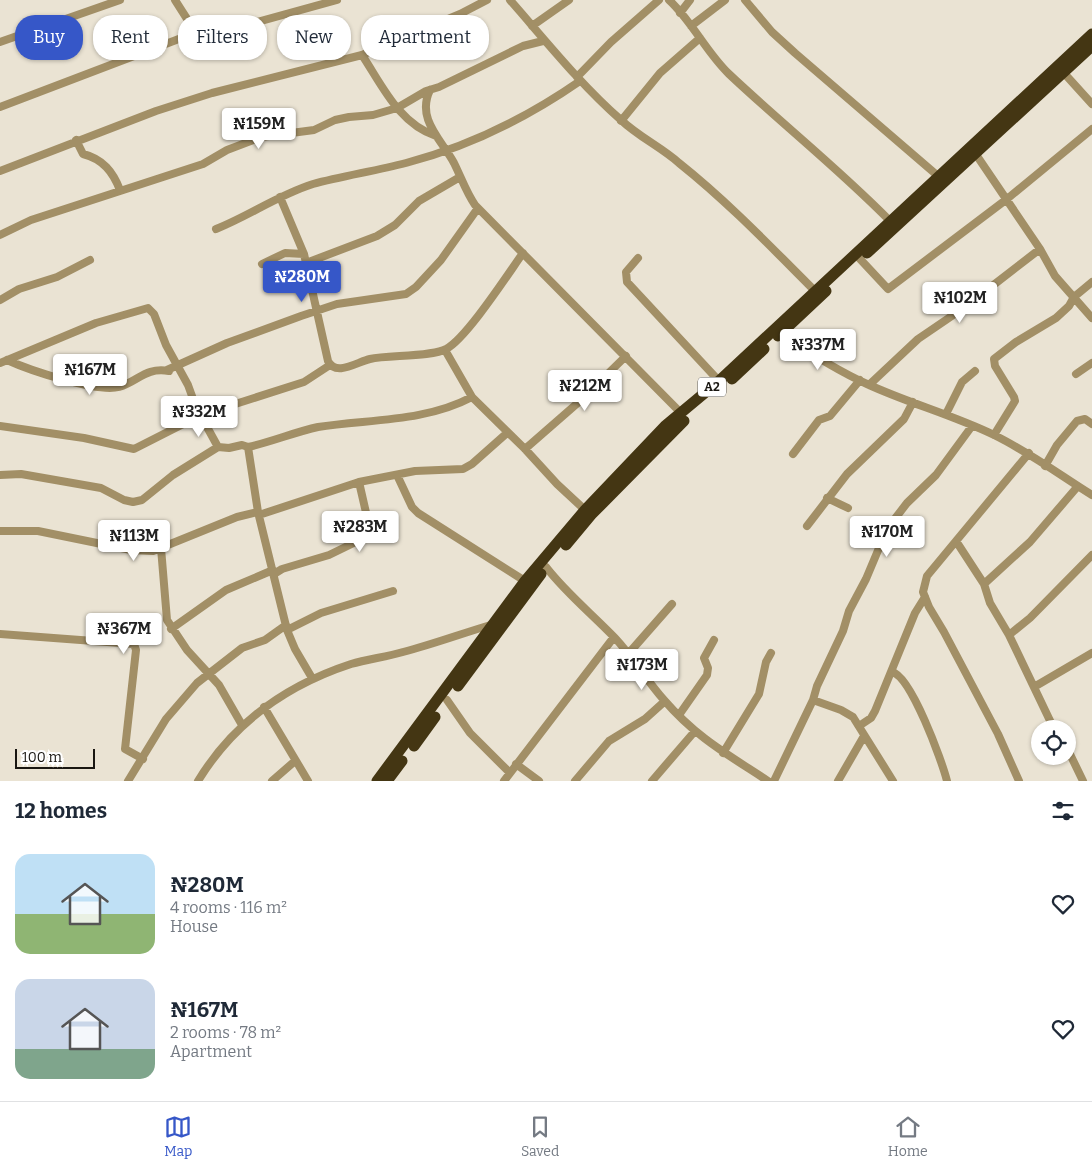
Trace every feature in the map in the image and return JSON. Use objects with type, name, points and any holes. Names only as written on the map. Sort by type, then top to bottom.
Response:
[{"type":"highway","name":"A2","points":[[377,781],[525,581],[585,510],[665,426],[719,381],[1092,34]]},
{"type":"highway","name":"A2","points":[[387,781],[546,567],[591,515],[670,432],[780,334],[1092,46]]},
{"type":"street","points":[[0,42],[120,0]]},
{"type":"street","points":[[175,0],[185,15]]},
{"type":"street","points":[[267,19],[337,0]]},
{"type":"street","points":[[458,15],[487,0]]},
{"type":"street","points":[[510,0],[543,41],[621,121],[645,140],[678,161],[728,204],[815,291]]},
{"type":"street","points":[[532,26],[569,0]]},
{"type":"street","points":[[216,229],[280,197],[312,185],[363,175],[446,150],[487,134],[543,106],[578,79],[611,42],[659,0]]},
{"type":"street","points":[[669,0],[691,26],[713,57],[858,189],[890,221]]},
{"type":"street","points":[[680,13],[690,0]]},
{"type":"street","points":[[691,26],[724,0]]},
{"type":"street","points":[[745,0],[795,54],[938,176]]},
{"type":"street","points":[[621,121],[660,74],[700,38]]},
{"type":"street","points":[[0,107],[146,50],[178,40]]},
{"type":"street","points":[[0,235],[31,220],[203,164],[227,150],[262,137],[314,130],[335,120],[373,115],[397,108],[430,90],[523,46],[543,41]]},
{"type":"street","points":[[0,171],[76,140],[212,93],[361,54]]},
{"type":"street","points":[[366,60],[397,108],[414,127],[436,136]]},
{"type":"street","points":[[1063,72],[1092,104]]},
{"type":"street","points":[[430,90],[425,109],[436,136],[446,150],[470,199],[682,413]]},
{"type":"street","points":[[860,259],[887,290],[1007,199],[1092,129]]},
{"type":"street","points":[[76,140],[83,154],[94,158],[112,171],[120,190]]},
{"type":"street","points":[[975,153],[1040,249],[1055,276],[1092,318]]},
{"type":"street","points":[[306,262],[377,236],[395,225],[419,201],[460,177]]},
{"type":"street","points":[[280,197],[304,254],[315,312],[330,365]]},
{"type":"street","points":[[4,362],[46,374],[110,388],[123,386],[145,372],[166,370],[227,343],[337,304],[398,296],[410,291],[441,260],[478,208]]},
{"type":"street","points":[[868,385],[924,334],[964,307],[1040,249]]},
{"type":"street","points":[[262,264],[285,253],[304,254]]},
{"type":"street","points":[[0,426],[84,438],[134,449],[201,415],[304,382],[330,365],[343,368],[374,358],[445,350],[472,323],[523,253]]},
{"type":"street","points":[[638,258],[626,272],[627,282],[719,381]]},
{"type":"street","points":[[0,300],[19,289],[57,277],[90,260]]},
{"type":"street","points":[[994,435],[1015,401],[1008,385],[994,366],[994,359],[1016,342],[1056,318],[1069,306],[1074,297],[1092,282]]},
{"type":"street","points":[[4,362],[96,323],[148,308],[154,314],[166,345],[218,447]]},
{"type":"street","points":[[780,334],[825,363],[868,385],[946,414],[994,435],[1028,454],[1092,495]]},
{"type":"street","points":[[445,350],[472,397],[585,510]]},
{"type":"street","points":[[525,449],[580,401],[626,356]]},
{"type":"street","points":[[1076,374],[1092,363]]},
{"type":"street","points":[[166,370],[181,374]]},
{"type":"street","points":[[946,414],[962,382],[975,371]]},
{"type":"street","points":[[792,454],[819,420],[830,416],[860,380]]},
{"type":"street","points":[[0,474],[21,474],[100,488],[124,500],[133,502],[142,500],[174,475],[218,447],[229,448],[242,445],[248,448],[316,428],[374,423],[442,410],[472,397]]},
{"type":"street","points":[[807,526],[847,474],[904,419],[913,402]]},
{"type":"street","points":[[1045,466],[1057,445],[1077,421],[1084,419],[1092,424]]},
{"type":"street","points":[[774,781],[813,700],[817,686],[843,632],[849,611],[866,578],[886,529],[907,503],[936,475],[972,426]]},
{"type":"street","points":[[0,531],[38,531],[138,551],[153,551],[237,518],[359,482],[423,470],[465,469],[507,433]]},
{"type":"street","points":[[248,448],[258,513],[274,572],[286,628],[295,649],[312,678]]},
{"type":"street","points":[[1019,781],[998,734],[925,597],[923,588],[927,576],[1028,454]]},
{"type":"street","points":[[397,476],[412,506],[418,513],[525,581]]},
{"type":"street","points":[[171,629],[226,590],[329,554],[368,536],[370,530],[359,482]]},
{"type":"street","points":[[984,584],[1030,542],[1078,486]]},
{"type":"street","points":[[827,498],[848,508]]},
{"type":"street","points":[[956,541],[984,584],[990,602],[1009,635],[1050,720]]},
{"type":"street","points":[[161,548],[167,620],[171,629],[191,655],[209,673],[242,725]]},
{"type":"street","points":[[1009,635],[1030,618],[1092,555]]},
{"type":"street","points":[[546,567],[563,589],[629,653],[665,701],[695,731],[723,754],[768,781]]},
{"type":"street","points":[[128,781],[166,719],[197,683],[242,648],[265,640],[286,628],[321,613],[393,591]]},
{"type":"street","points":[[859,726],[871,718],[892,672],[915,612],[925,597]]},
{"type":"street","points":[[629,653],[672,604]]},
{"type":"street","points":[[198,781],[220,748],[242,725],[264,708],[312,678],[353,663],[403,652],[495,624]]},
{"type":"street","points":[[0,634],[134,644],[136,650],[125,749],[143,759]]},
{"type":"street","points":[[504,781],[614,637]]},
{"type":"street","points":[[679,715],[707,675],[708,668],[704,658],[714,640]]},
{"type":"street","points":[[723,754],[759,694],[766,662],[771,653]]},
{"type":"street","points":[[1034,687],[1092,653]]},
{"type":"street","points":[[892,672],[900,677],[919,709],[942,759],[947,781]]},
{"type":"street","points":[[447,700],[470,733],[509,772]]},
{"type":"street","points":[[813,700],[847,713],[859,726],[893,781]]},
{"type":"street","points":[[574,781],[610,741],[645,719],[665,701]]},
{"type":"street","points":[[264,708],[308,781]]},
{"type":"street","points":[[652,781],[695,731]]},
{"type":"street","points":[[838,781],[864,736]]},
{"type":"street","points":[[272,781],[295,761]]},
{"type":"street","points":[[516,764],[539,781]]},
{"type":"street","points":[[1075,765],[1083,781]]}]
